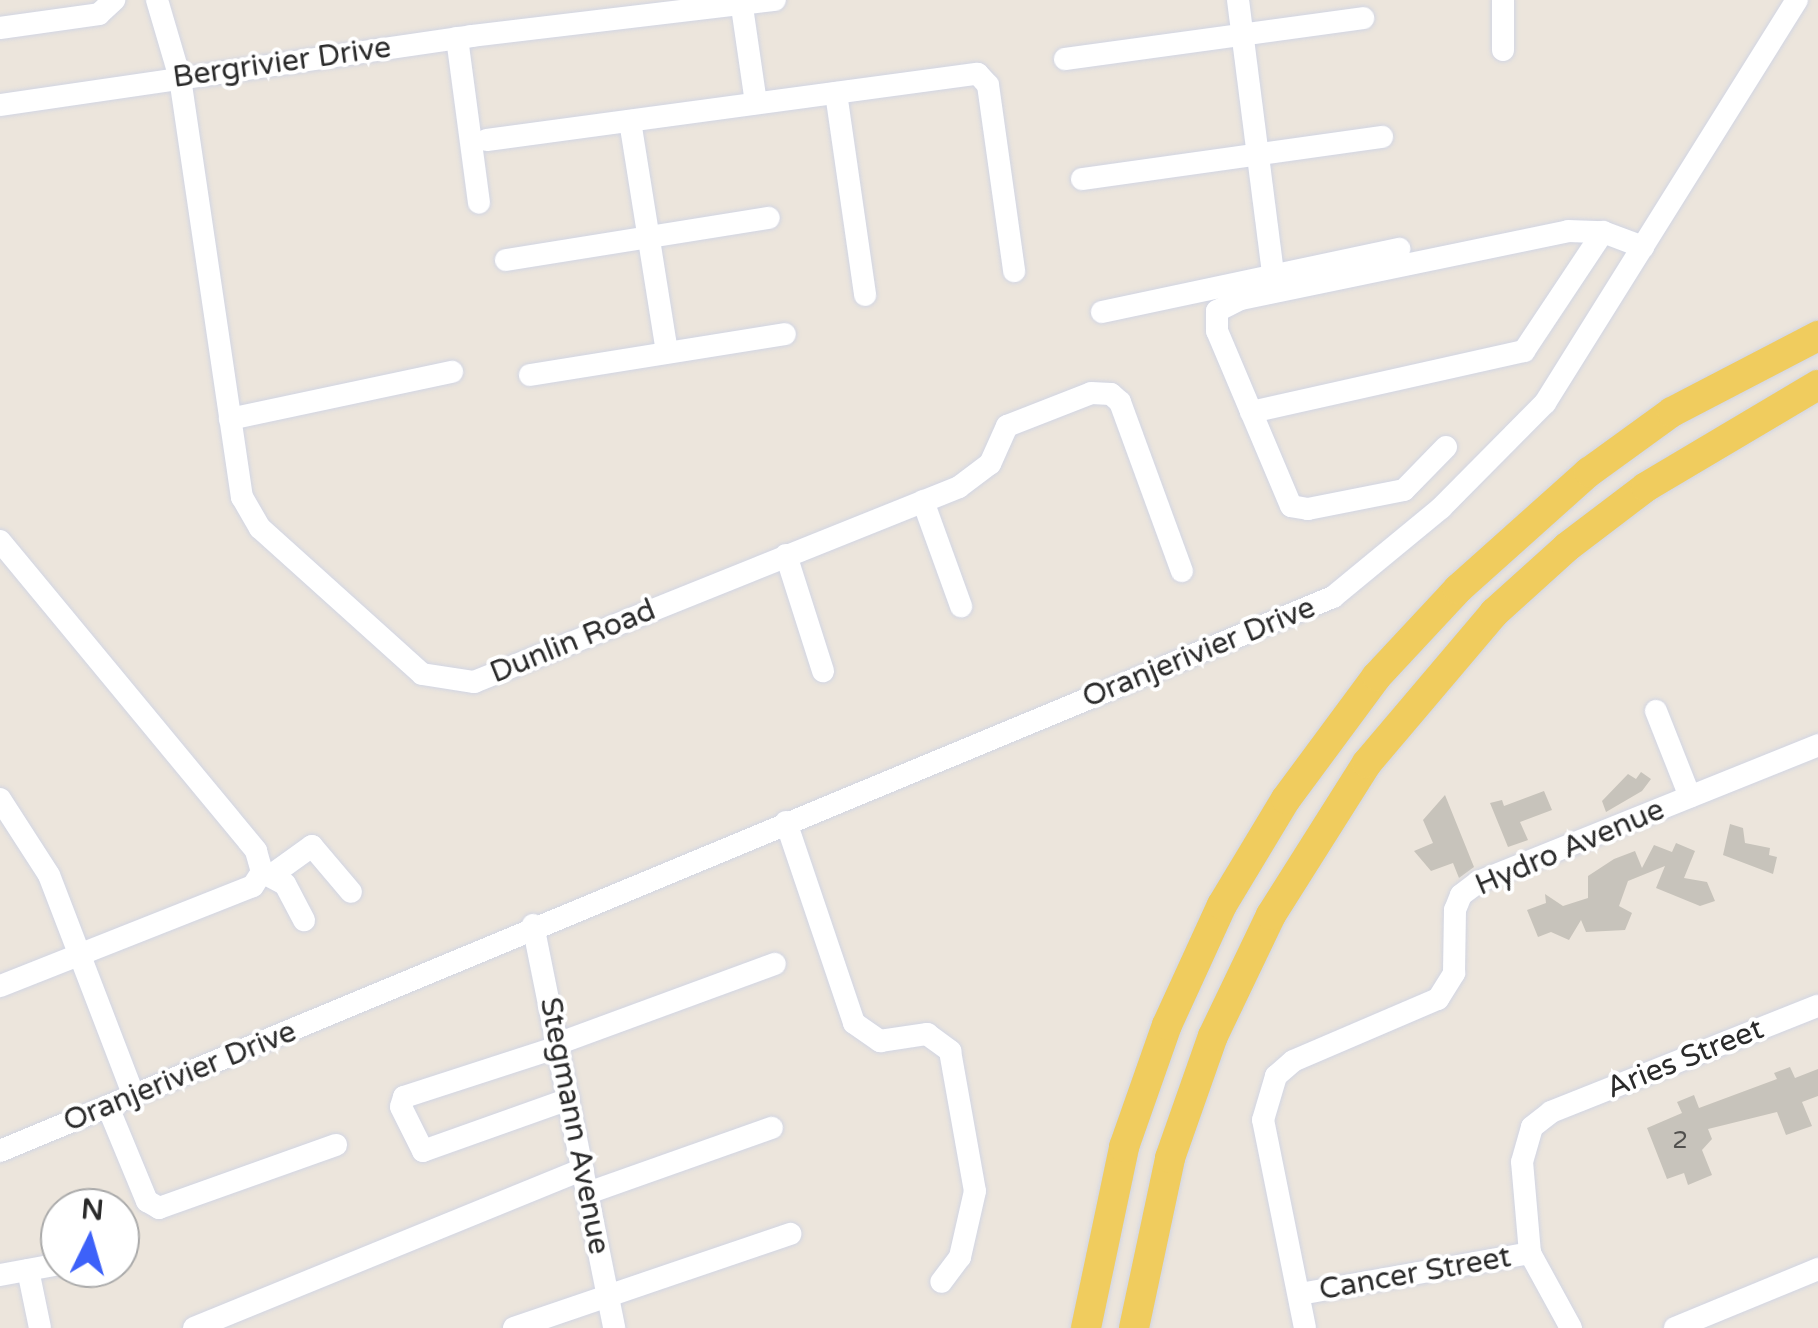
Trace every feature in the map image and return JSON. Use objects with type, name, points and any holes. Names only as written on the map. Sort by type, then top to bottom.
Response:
[{"type":"main road","points":[[1086,1328],[1124,1146],[1167,1025],[1222,905],[1286,799],[1376,676],[1458,590],[1589,472],[1672,412],[1818,336]]},
{"type":"main road","points":[[1134,1328],[1170,1158],[1214,1036],[1280,898],[1367,763],[1494,613],[1567,548],[1646,486],[1818,385]]},
{"type":"street","points":[[0,28],[100,14],[114,0]]},
{"type":"street","name":"Dunlin Road","points":[[157,0],[180,78],[242,497],[260,528],[369,630],[436,680],[474,682],[978,478],[1007,426],[1091,393],[1111,394],[1124,411],[1182,571]]},
{"type":"street","name":"Bergrivier Drive","points":[[565,24],[701,0]]},
{"type":"street","name":"Bergrivier Drive","points":[[0,105],[457,38],[774,0]]},
{"type":"street","points":[[1238,0],[1272,275]]},
{"type":"street","points":[[1503,0],[1503,50]]},
{"type":"street","name":"Oranjerivier Drive","points":[[0,1140],[318,1022],[358,998],[533,925],[1302,614],[1357,581],[1441,508],[1544,403],[1797,0]]},
{"type":"street","points":[[742,2],[756,103]]},
{"type":"street","points":[[1066,59],[1364,18]]},
{"type":"street","points":[[457,38],[479,204]]},
{"type":"street","points":[[487,140],[969,73],[985,80],[1014,271]]},
{"type":"street","points":[[836,93],[865,296]]},
{"type":"street","points":[[630,122],[668,352]]},
{"type":"street","points":[[1082,179],[1382,137]]},
{"type":"street","points":[[506,260],[769,218]]},
{"type":"street","points":[[1446,447],[1404,490],[1299,508],[1287,500],[1217,331],[1217,311],[1225,304],[1568,231],[1602,232],[1644,247]]},
{"type":"street","points":[[1251,412],[1524,350],[1602,232]]},
{"type":"street","points":[[1102,312],[1398,248]]},
{"type":"street","points":[[530,376],[785,334]]},
{"type":"street","points":[[230,418],[452,372]]},
{"type":"street","points":[[923,501],[961,606]]},
{"type":"street","points":[[0,541],[256,851],[267,873],[304,920]]},
{"type":"street","points":[[786,556],[824,672]]},
{"type":"street","points":[[1656,712],[1690,797]]},
{"type":"street","name":"Hydro Avenue","points":[[1300,1294],[1263,1120],[1265,1097],[1293,1061],[1438,999],[1450,988],[1454,910],[1461,895],[1478,882],[1818,745]]},
{"type":"street","points":[[0,799],[40,856],[83,954],[131,1090]]},
{"type":"street","points":[[786,822],[854,1024],[880,1041],[927,1034],[950,1051],[975,1191],[960,1257],[941,1282]]},
{"type":"street","points":[[0,986],[253,886],[312,846],[351,892]]},
{"type":"street","name":"Stegmann Avenue","points":[[533,925],[614,1328]]},
{"type":"street","points":[[569,1099],[423,1151],[401,1107],[404,1096],[558,1045],[775,964]]},
{"type":"street","name":"Aries Street","points":[[1530,1253],[1523,1145],[1551,1112],[1818,1006]]},
{"type":"street","name":"Oranjerivier Drive","points":[[0,1151],[108,1107],[131,1090]]},
{"type":"street","points":[[108,1107],[147,1201],[160,1208],[336,1145]]},
{"type":"street","points":[[588,1193],[772,1128]]},
{"type":"street","points":[[194,1328],[583,1169]]},
{"type":"street","points":[[514,1328],[607,1293],[790,1234]]},
{"type":"street","points":[[1530,1253],[1570,1328]]},
{"type":"street","name":"Cancer Street","points":[[1300,1294],[1530,1253]]},
{"type":"street","points":[[0,1275],[40,1268]]},
{"type":"street","points":[[1676,1328],[1818,1269]]},
{"type":"street","points":[[28,1270],[40,1328]]},
{"type":"street","points":[[1300,1294],[1306,1328]]},
{"type":"building","points":[[1641,772],[1651,779],[1642,791],[1606,812],[1602,801],[1628,774],[1636,779]]},
{"type":"building","points":[[1544,791],[1552,810],[1520,822],[1528,840],[1508,847],[1490,803],[1502,800],[1504,806]]},
{"type":"building","points":[[1445,795],[1474,867],[1459,878],[1453,863],[1431,871],[1414,851],[1433,843],[1423,820]]},
{"type":"building","points":[[1730,824],[1743,828],[1745,843],[1770,848],[1769,855],[1777,857],[1773,874],[1723,855]]},
{"type":"building","points":[[1676,843],[1695,851],[1684,878],[1707,882],[1715,901],[1700,906],[1656,888],[1665,866],[1628,881],[1619,906],[1632,913],[1625,930],[1586,932],[1581,920],[1569,940],[1551,932],[1538,937],[1527,910],[1546,903],[1545,894],[1563,906],[1588,898],[1588,876],[1614,859],[1635,851],[1642,868],[1654,845],[1672,852]]},
{"type":"building","points":[[1790,1067],[1795,1078],[1818,1069],[1818,1096],[1802,1102],[1812,1126],[1786,1135],[1777,1112],[1708,1129],[1712,1139],[1702,1150],[1712,1175],[1688,1185],[1684,1173],[1667,1179],[1647,1128],[1682,1113],[1677,1102],[1694,1095],[1699,1108],[1777,1079],[1774,1073]]}]
